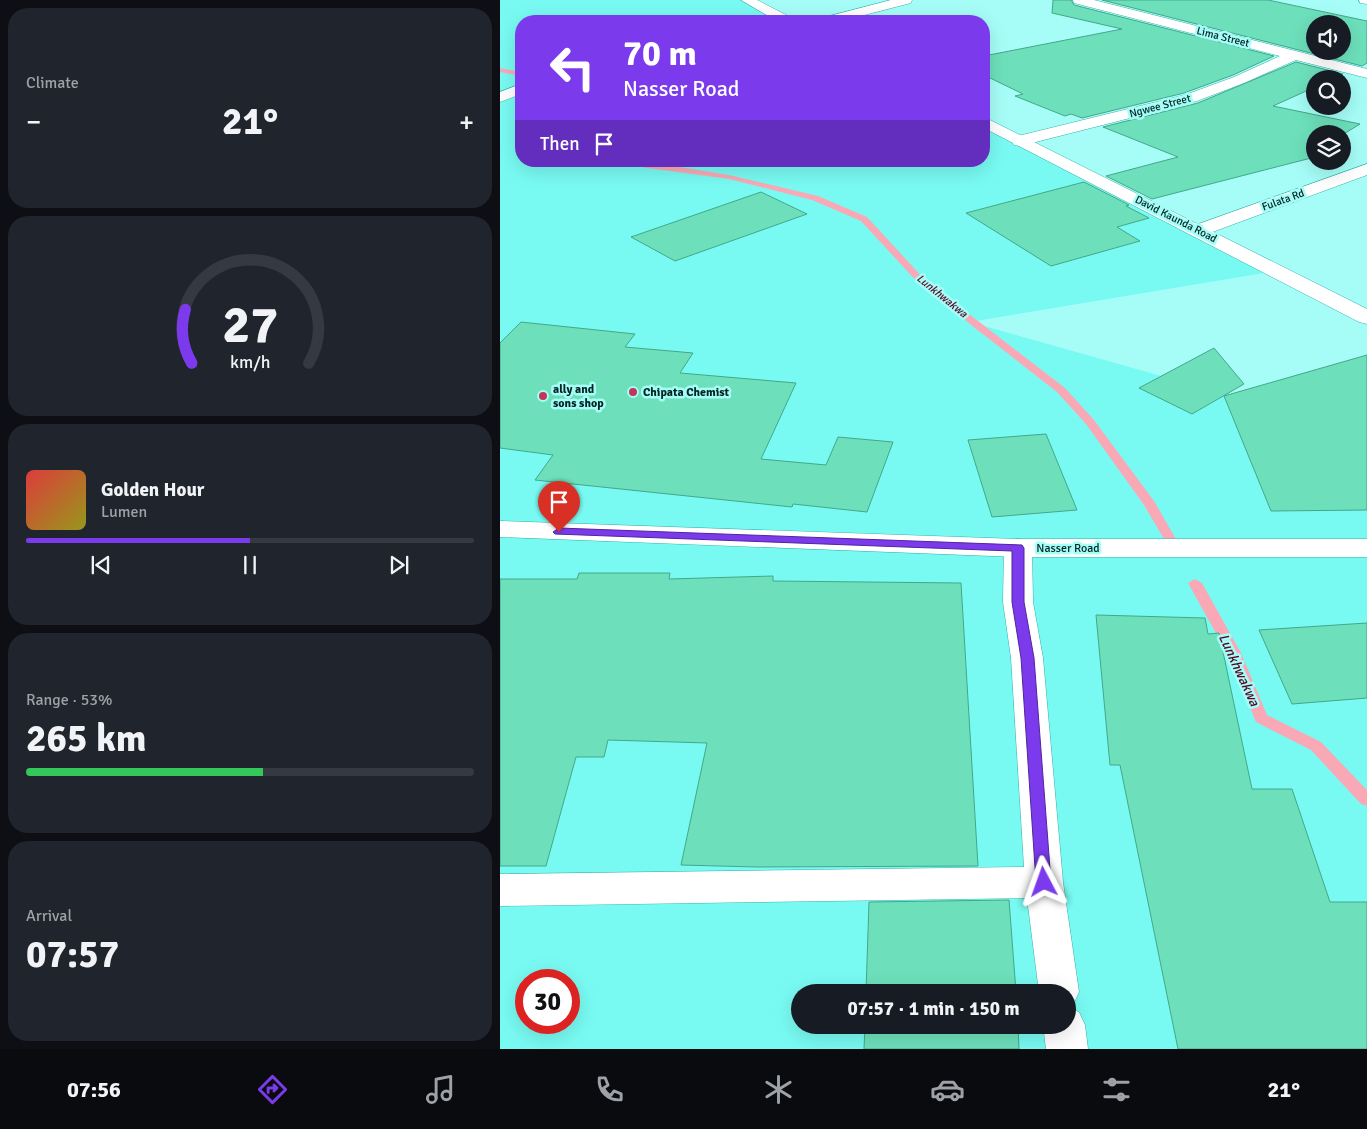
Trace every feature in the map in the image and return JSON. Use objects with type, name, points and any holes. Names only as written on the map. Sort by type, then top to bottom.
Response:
[{"type":"street","points":[[747,0],[775,15]]},
{"type":"street","points":[[850,15],[906,0]]},
{"type":"street","name":"Lima Street","points":[[1079,0],[1367,74]]},
{"type":"street","name":"Ngwee Street","points":[[1020,141],[1191,98],[1239,80],[1295,55]]},
{"type":"street","points":[[500,97],[515,91]]},
{"type":"street","name":"David Kaunda Road","points":[[990,125],[1200,230],[1367,317]]},
{"type":"street","name":"Fulata Rd","points":[[1200,230],[1367,169]]},
{"type":"street","name":"Nasser Road","points":[[500,529],[1018,548],[1367,548]]},
{"type":"street","points":[[1018,548],[1018,602],[1027,658],[1044,882],[1058,984]]},
{"type":"street","points":[[500,890],[1044,882]]},
{"type":"street","points":[[1065,1034],[1067,1049]]},
{"type":"shaded area","points":[[500,0],[752,0],[777,15],[515,15],[515,167],[990,167],[990,126],[1270,272],[970,322],[1367,434],[1367,1049],[500,1049]]},
{"type":"building","points":[[1053,0],[1071,0],[1074,5],[1274,56],[1233,75],[1184,93],[1082,118],[1071,114],[1065,116],[1015,96],[1023,94],[990,78],[990,55],[1122,29],[1052,13]]},
{"type":"building","points":[[1102,0],[1268,0],[1339,15],[1306,15],[1306,52]]},
{"type":"building","points":[[1351,18],[1367,21],[1367,63],[1362,66],[1338,60],[1351,60]]},
{"type":"building","points":[[1296,62],[1327,70],[1306,70],[1306,91],[1273,106],[1306,113],[1306,115],[1316,115],[1360,124],[1351,130],[1351,125],[1306,125],[1306,159],[1152,199],[1106,176],[1178,157],[1103,127],[1198,103]]},
{"type":"building","points":[[1084,182],[1129,205],[1126,206],[1149,218],[1117,227],[1140,241],[1051,266],[966,213]]},
{"type":"building","points":[[761,192],[807,214],[675,261],[631,237]]},
{"type":"building","points":[[521,322],[635,334],[625,347],[693,353],[680,373],[796,383],[761,459],[826,465],[838,437],[893,442],[867,512],[793,504],[792,507],[535,480],[553,455],[500,448],[500,343]]},
{"type":"building","points":[[1214,348],[1244,384],[1192,414],[1139,388]]},
{"type":"building","points":[[1367,355],[1367,510],[1271,511],[1224,396]]},
{"type":"building","points":[[1046,434],[1077,510],[992,517],[968,440]]},
{"type":"building","points":[[579,573],[670,573],[669,579],[773,576],[773,581],[961,583],[978,866],[757,867],[681,865],[707,743],[608,740],[604,757],[576,757],[546,866],[500,866],[500,579],[577,579]]},
{"type":"building","points":[[1096,615],[1205,618],[1208,634],[1219,633],[1252,789],[1292,789],[1330,902],[1367,902],[1367,1049],[1178,1049],[1120,765],[1110,765]]},
{"type":"building","points":[[1367,623],[1367,698],[1292,704],[1259,630]]},
{"type":"building","points":[[1009,900],[1015,984],[866,984],[869,902]]},
{"type":"building","points":[[865,1034],[1018,1034],[1019,1049],[864,1049]]},
{"type":"waterway","name":"Lunkhwakwa","points":[[500,70],[515,73]]},
{"type":"waterway","name":"Lunkhwakwa","points":[[655,167],[729,177],[815,198],[864,219],[923,283],[1061,390],[1090,422],[1150,504],[1171,541]]},
{"type":"waterway","name":"Lunkhwakwa","points":[[1195,583],[1234,653],[1261,718],[1316,746],[1367,800]]},
{"type":"place","name":"Chipata Chemist","points":[[633,392]]},
{"type":"place","name":"ally and sons shop","points":[[543,396]]},
{"type":"route","points":[[559,532],[1018,548],[1018,602],[1027,658],[1044,882]]}]
